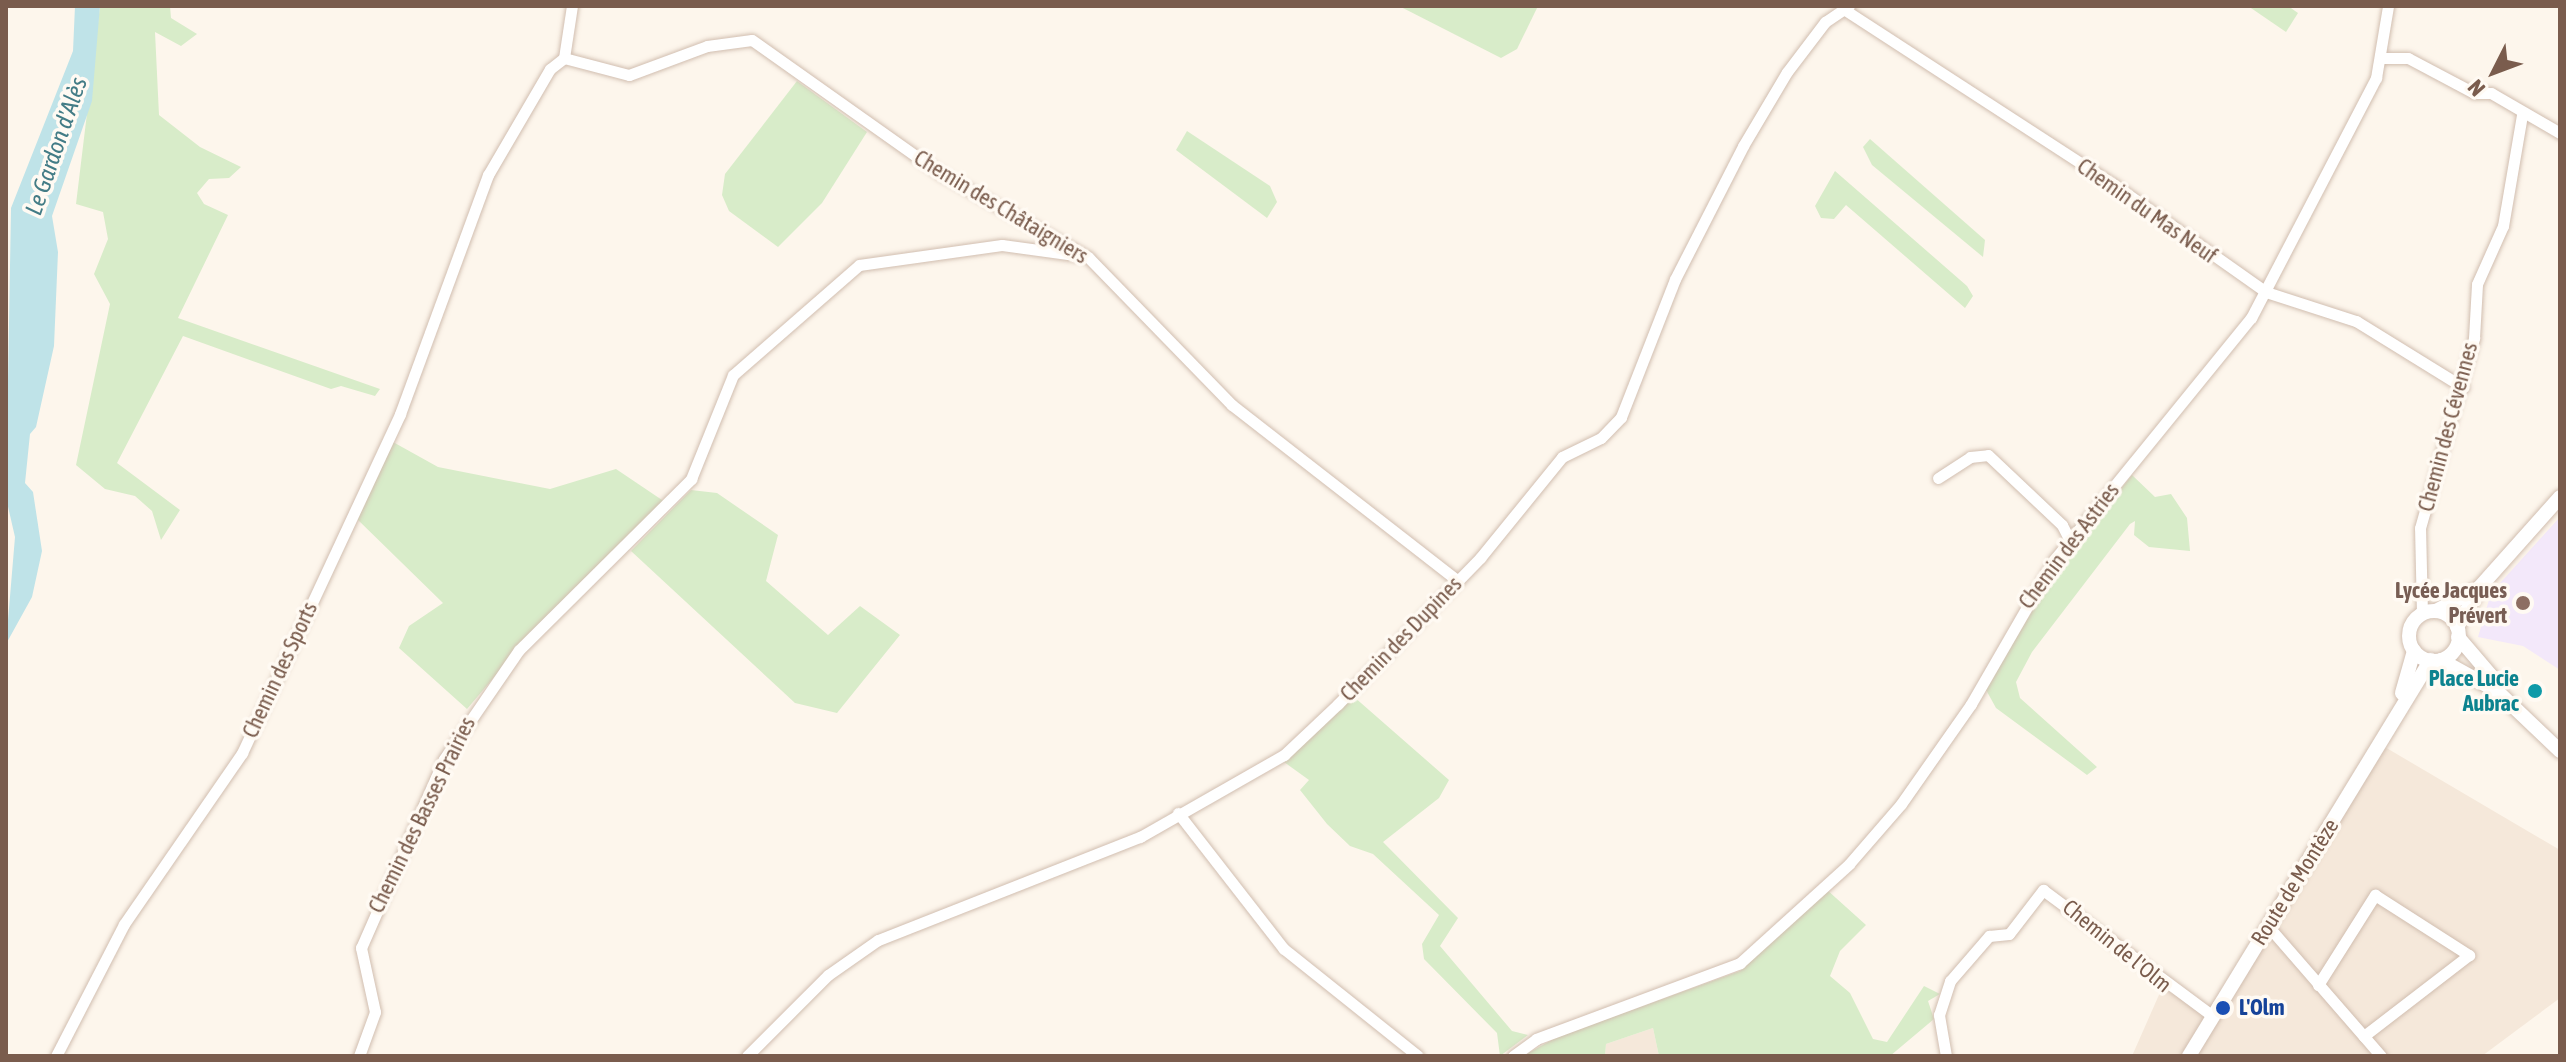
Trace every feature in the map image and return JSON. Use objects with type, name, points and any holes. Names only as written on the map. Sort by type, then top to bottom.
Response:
[{"type":"street","points":[[564,58],[572,6]]},
{"type":"street","points":[[2388,6],[2384,58],[2408,58],[2474,93],[2507,100],[2522,115],[2560,133]]},
{"type":"street","name":"Chemin du Mas Neuf","points":[[1847,8],[2113,184],[2266,292],[2356,321],[2463,387]]},
{"type":"street","name":"Chemin des Dupines","points":[[747,1056],[828,975],[878,940],[1140,837],[1284,755],[1458,581],[1562,457],[1601,438],[1621,417],[1675,279],[1743,146],[1796,60],[1825,22],[1847,8]]},
{"type":"street","name":"Chemin des Châtaigniers","points":[[564,58],[629,75],[707,46],[752,40],[943,175],[1088,257],[1232,405],[1458,581]]},
{"type":"street","name":"Chemin des Sports","points":[[56,1056],[124,924],[242,753],[400,414],[460,260],[488,175],[550,69],[564,58]]},
{"type":"street","name":"Chemin des Astries","points":[[1513,1056],[1536,1039],[1740,963],[1849,864],[1901,804],[1971,704],[2009,629],[2070,541],[2266,292],[2384,58]]},
{"type":"street","name":"Chemin des Cévennes","points":[[2428,609],[2417,560],[2420,528],[2463,387],[2477,284],[2503,226],[2522,115]]},
{"type":"street","name":"Chemin des Basses Prairies","points":[[359,1056],[375,1012],[361,948],[466,720],[519,650],[691,479],[733,375],[859,265],[1002,245],[1088,257]]},
{"type":"street","points":[[1938,478],[1970,457],[1988,455],[2062,525],[2070,541]]},
{"type":"street","points":[[2560,497],[2479,588],[2428,609],[2457,632],[2473,662],[2560,741]]},
{"type":"street","name":"Route de Montèze","points":[[2189,1056],[2210,1014],[2268,926],[2398,706],[2457,632],[2479,588]]},
{"type":"street","name":"Route de Montèze","points":[[2398,706],[2414,651],[2409,635],[2428,609]]},
{"type":"street","points":[[2414,651],[2497,691],[2560,751]]},
{"type":"street","points":[[1178,813],[1284,949],[1418,1056]]},
{"type":"street","name":"Chemin de l'Olm","points":[[1946,1056],[1939,1015],[1950,981],[1989,936],[2009,934],[2043,890],[2210,1014]]},
{"type":"street","points":[[2318,985],[2375,895],[2469,955],[2364,1036]]},
{"type":"street","points":[[2268,926],[2381,1056]]},
{"type":"shaded area","name":"Lycée Jacques Prévert","points":[[2560,517],[2560,670],[2523,646],[2478,637],[2491,593]]},
{"type":"shaded area","points":[[2378,743],[2560,850],[2560,998],[2482,1056],[2132,1056],[2162,988],[2210,1014]]},
{"type":"shaded area","points":[[1653,1028],[1659,1056],[1605,1056],[1606,1044]]},
{"type":"green space","points":[[100,6],[170,6],[171,18],[197,34],[181,46],[155,32],[159,115],[200,147],[241,167],[229,178],[209,179],[197,193],[204,204],[228,215],[178,318],[380,389],[375,396],[341,386],[331,389],[183,336],[117,463],[180,510],[161,540],[152,511],[135,496],[105,489],[76,465],[110,304],[94,274],[108,239],[103,212],[76,204]]},
{"type":"green space","points":[[1399,6],[1538,6],[1517,49],[1501,58]]},
{"type":"green space","points":[[2248,6],[2288,6],[2298,13],[2286,32]]},
{"type":"green space","points":[[797,81],[867,132],[822,203],[778,247],[729,211],[722,195],[725,174]]},
{"type":"green space","points":[[1187,131],[1270,186],[1277,202],[1267,218],[1176,150]]},
{"type":"green space","points":[[1870,139],[1985,240],[1983,257],[1872,165],[1863,147]]},
{"type":"green space","points":[[1835,171],[1967,286],[1973,296],[1965,308],[1846,205],[1834,219],[1821,218],[1815,206]]},
{"type":"green space","points":[[393,442],[438,467],[550,489],[616,469],[665,502],[540,623],[467,709],[399,648],[409,626],[443,603],[357,519]]},
{"type":"green space","points":[[2132,475],[2155,497],[2171,494],[2187,518],[2190,551],[2149,547],[2134,535],[2135,521],[2130,524],[2032,652],[2016,682],[2020,698],[2097,767],[2087,775],[1996,708],[1985,688],[2063,561]]},
{"type":"green space","points":[[691,490],[717,493],[778,535],[766,581],[828,635],[860,606],[900,635],[837,713],[795,703],[631,551]]},
{"type":"green space","points":[[1353,696],[1449,780],[1439,798],[1383,842],[1458,918],[1440,946],[1512,1031],[1528,1035],[1500,1056],[1497,1033],[1424,959],[1422,944],[1439,915],[1373,854],[1350,846],[1327,824],[1300,790],[1309,780],[1284,762]]},
{"type":"green space","points":[[1826,889],[1866,925],[1840,951],[1830,976],[1850,993],[1873,1039],[1887,1042],[1924,986],[1940,994],[1928,1001],[1934,1019],[1890,1056],[1659,1056],[1653,1028],[1606,1044],[1605,1056],[1523,1056],[1557,1037],[1740,971]]},
{"type":"water","name":"Le Gardon d'Alès","points":[[75,6],[100,6],[92,101],[52,216],[58,252],[54,346],[36,427],[30,434],[25,483],[33,492],[42,551],[32,597],[6,644],[15,537],[6,498],[11,208],[73,51]]},
{"type":"place","name":"Lycée Jacques Prévert","points":[[2523,603]]},
{"type":"place","name":"Place Lucie Aubrac","points":[[2535,691]]},
{"type":"place","name":"L'Olm","points":[[2223,1008]]}]
